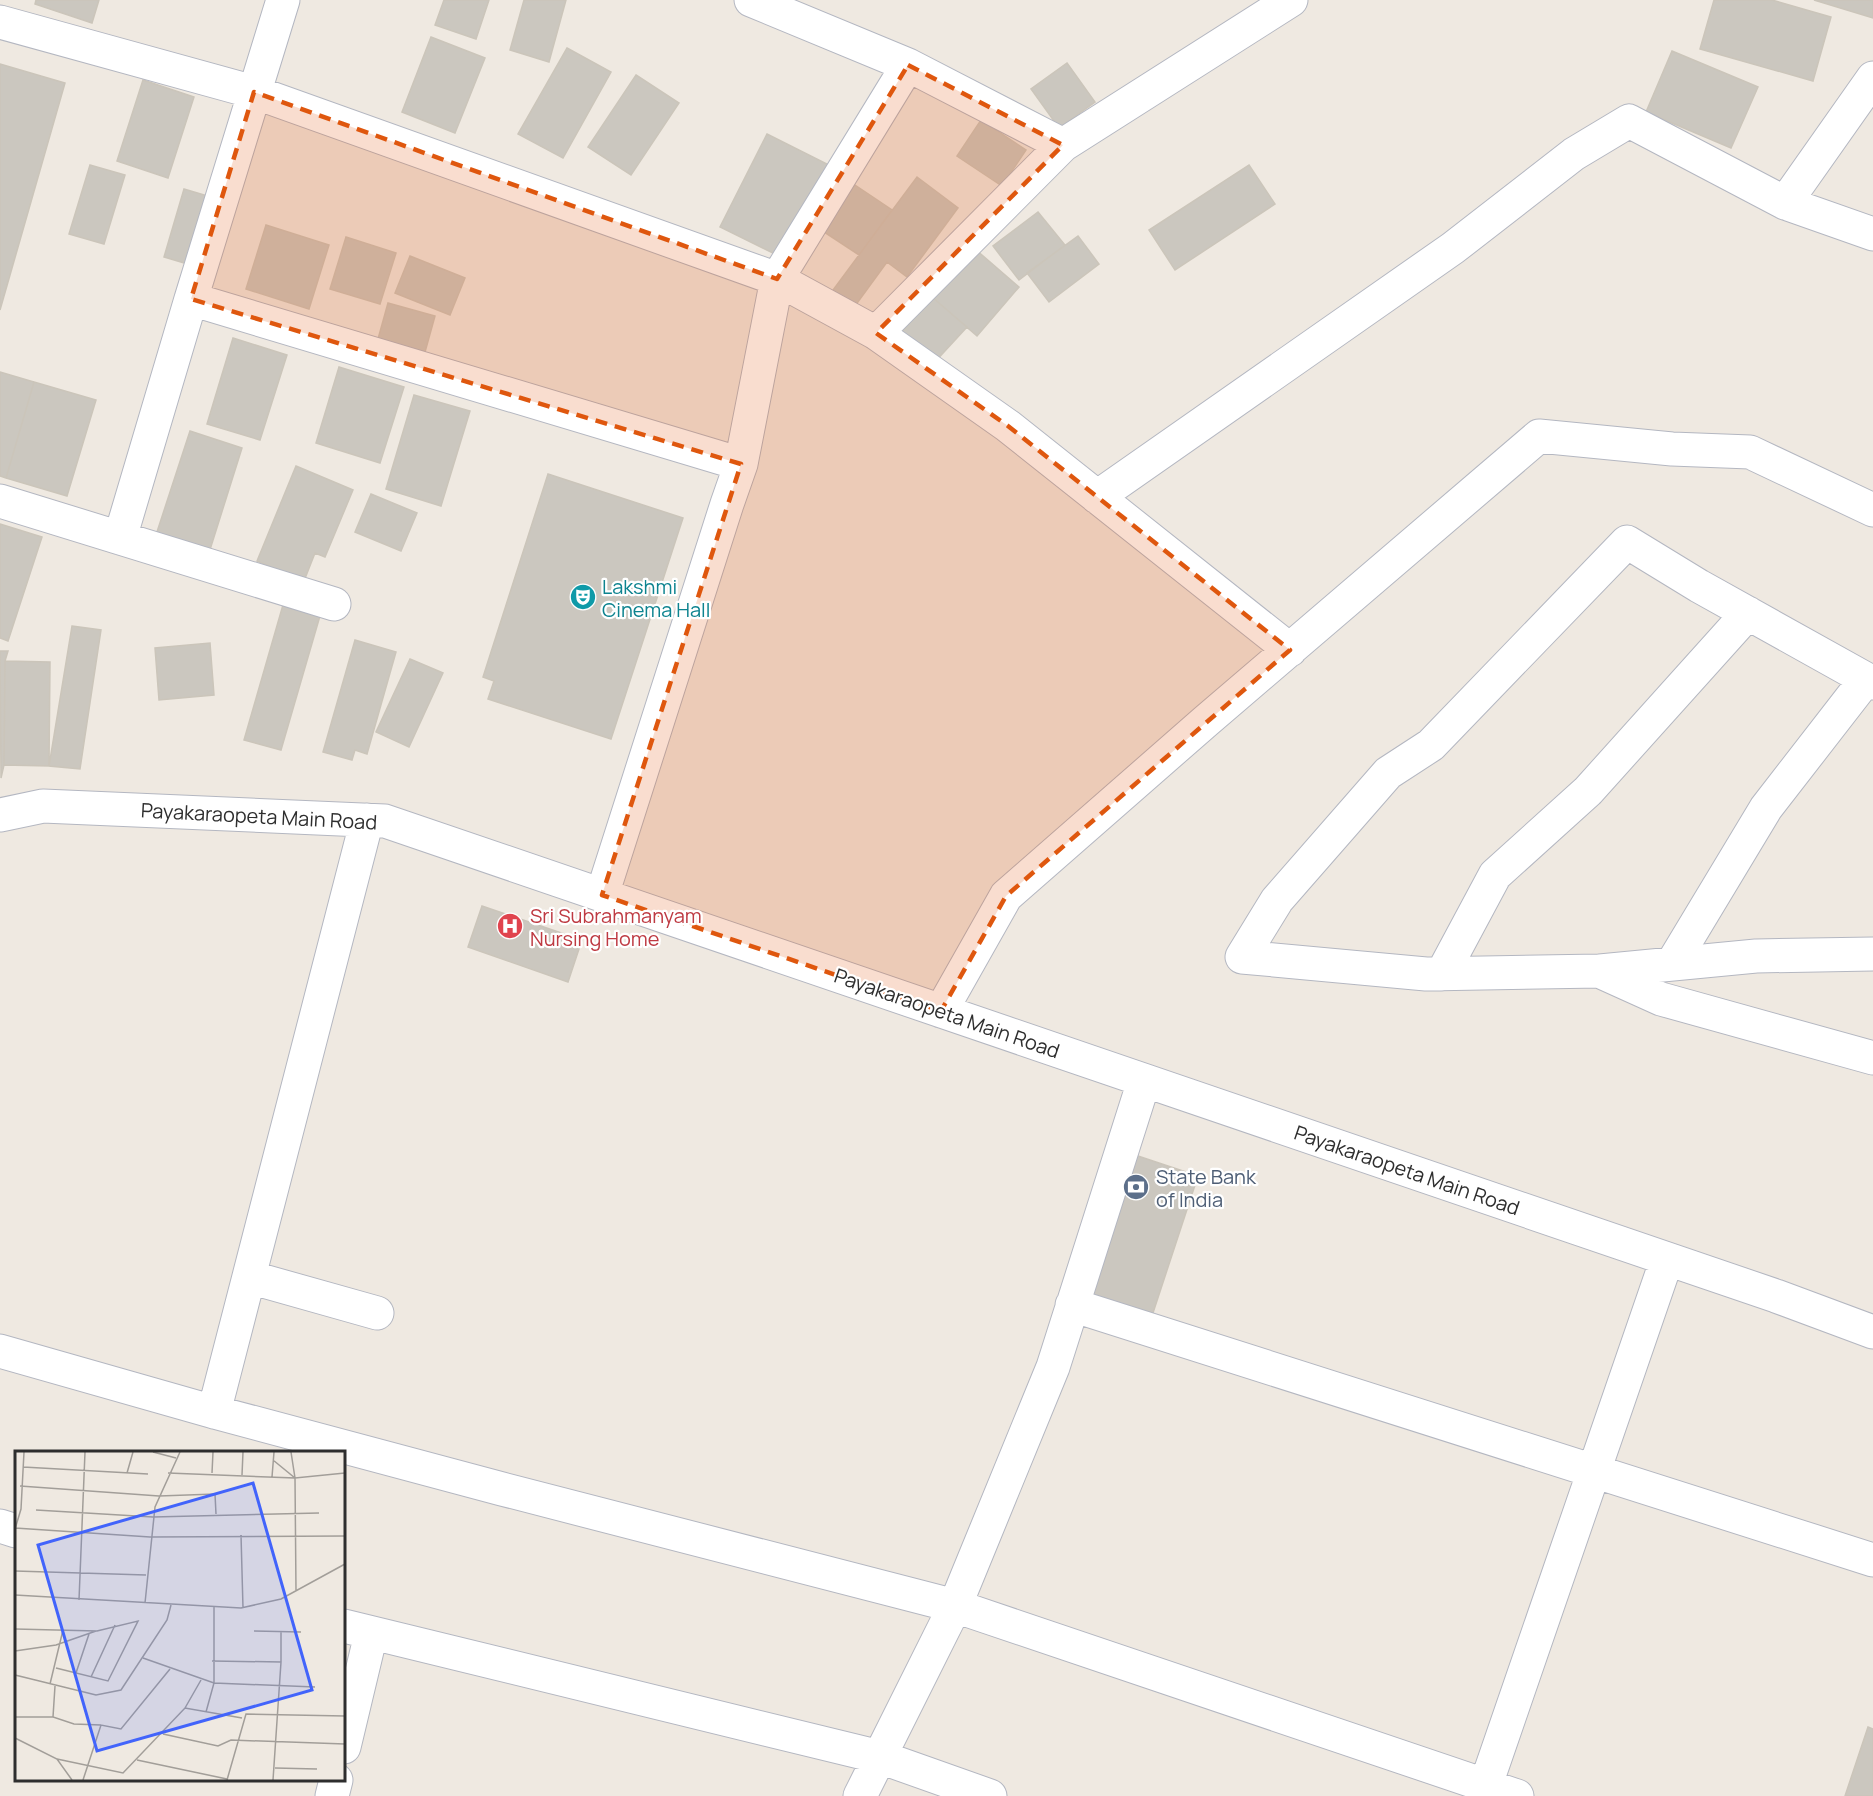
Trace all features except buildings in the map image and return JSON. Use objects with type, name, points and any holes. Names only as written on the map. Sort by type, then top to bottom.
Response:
[{"type":"street","points":[[120,538],[190,299],[283,0]]},
{"type":"street","points":[[751,0],[908,66],[1063,145]]},
{"type":"street","points":[[876,333],[1063,145],[1291,0]]},
{"type":"street","points":[[0,22],[254,92],[777,279],[876,333],[1008,426],[1290,650]]},
{"type":"street","points":[[602,895],[741,464],[777,279],[908,66]]},
{"type":"street","points":[[1785,203],[1873,78]]},
{"type":"street","points":[[1097,497],[1453,248],[1574,154],[1629,122],[1785,203],[1873,234]]},
{"type":"street","points":[[190,299],[741,464]]},
{"type":"street","points":[[941,1011],[1006,896],[1539,436],[1672,449],[1750,452],[1873,510]]},
{"type":"street","points":[[0,501],[334,604]]},
{"type":"street","points":[[1672,964],[1766,808],[1870,681],[1627,542],[1431,745],[1388,773],[1277,900],[1242,957],[1442,974],[1599,971],[1756,956],[1873,954]]},
{"type":"street","points":[[1442,974],[1495,875],[1588,791],[1748,613]]},
{"type":"street","name":"Payakaraopeta Main Road","points":[[0,815],[43,806],[385,821],[1776,1296],[1873,1332]]},
{"type":"street","points":[[214,1412],[367,820]]},
{"type":"street","points":[[1599,971],[1661,999],[1870,1051]]},
{"type":"street","points":[[860,1796],[955,1605],[1053,1367],[1144,1081]]},
{"type":"street","points":[[1484,1791],[1667,1259]]},
{"type":"street","points":[[249,1277],[377,1313]]},
{"type":"street","points":[[1072,1305],[1873,1560]]},
{"type":"street","points":[[0,1351],[214,1412],[490,1486],[955,1605],[1484,1791],[1516,1796]]},
{"type":"street","points":[[0,1526],[15,1531]]},
{"type":"street","points":[[345,1739],[357,1630],[880,1757],[990,1796]]},
{"type":"street","points":[[332,1796],[336,1781]]},
{"type":"highlighted area","points":[[908,65],[1063,145],[876,333],[1008,426],[1290,650],[1006,896],[941,1011],[602,895],[741,464],[191,299],[254,92],[777,279]]},
{"type":"place","name":"Lakshmi Cinema Hall","points":[[583,597]]},
{"type":"place","name":"Sri Subrahmanyam Nursing Home","points":[[510,926]]},
{"type":"place","name":"State Bank of India","points":[[1136,1187]]}]
